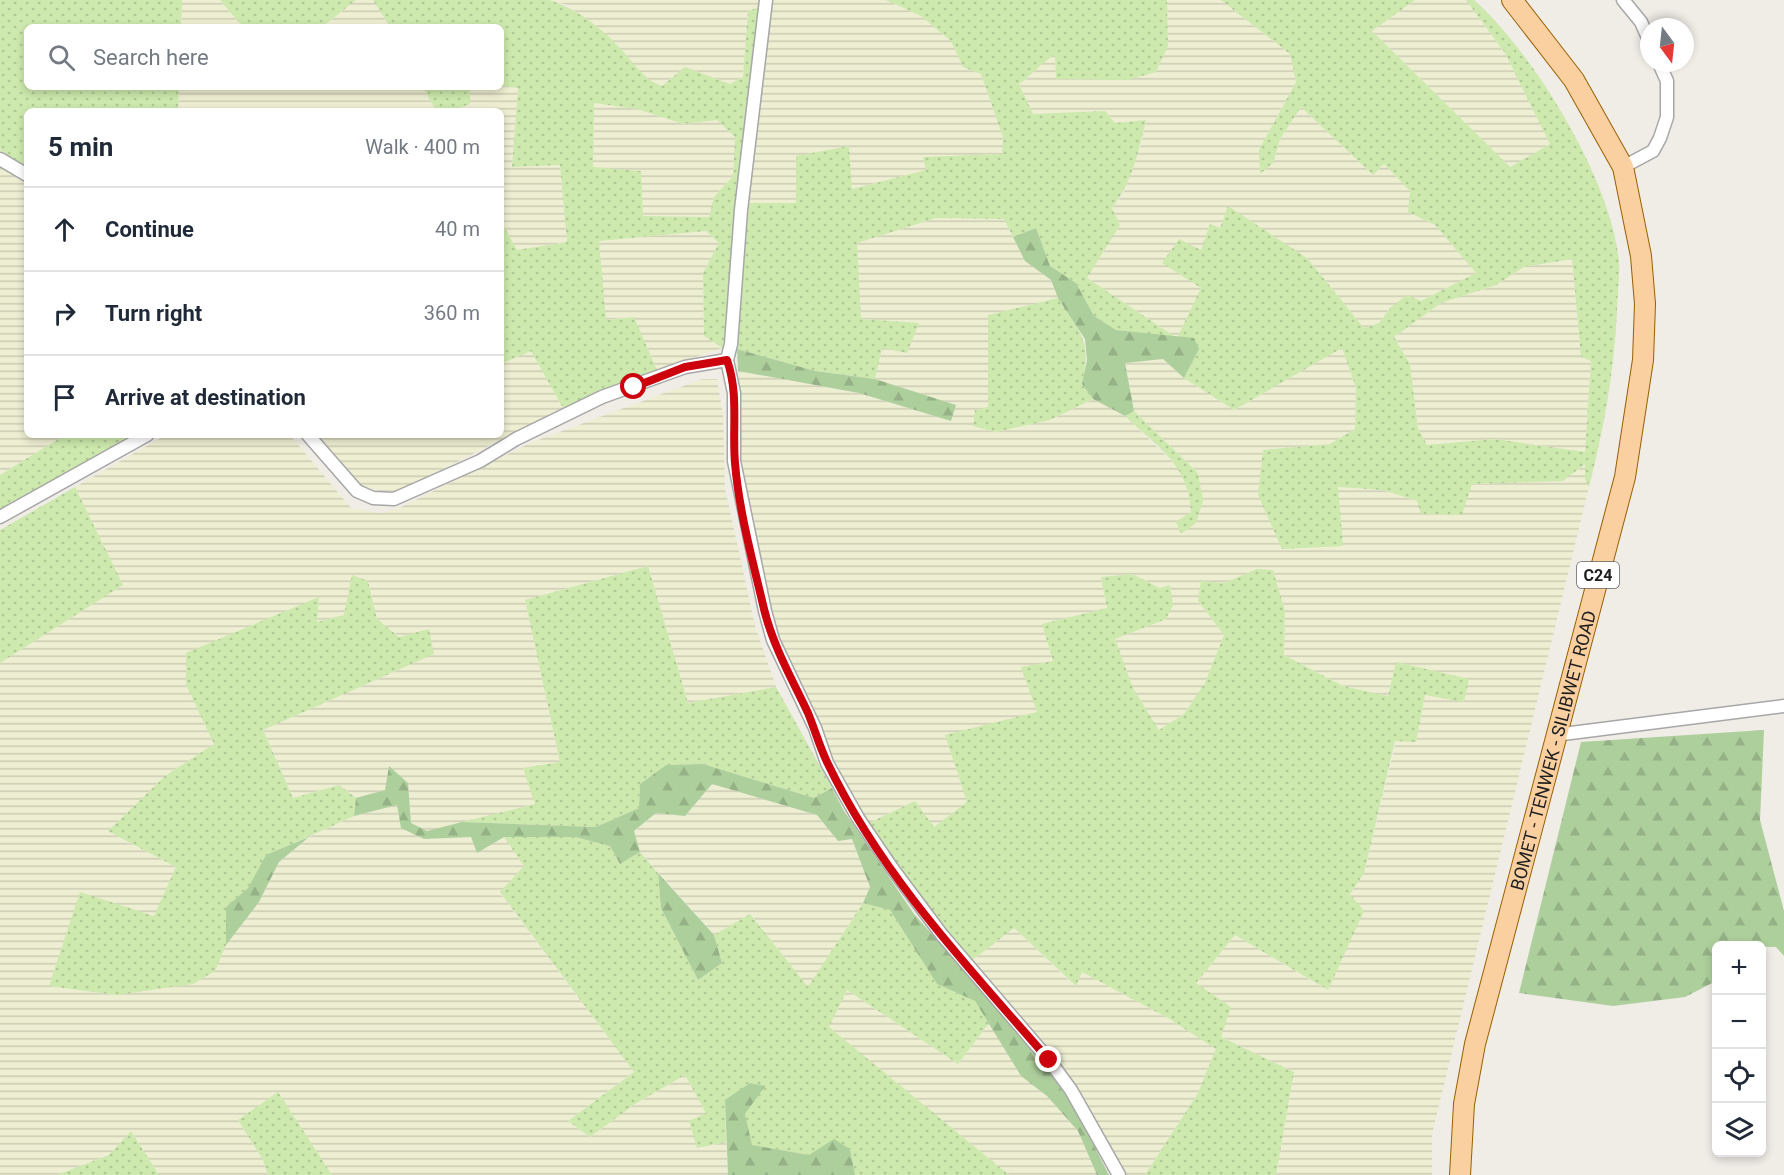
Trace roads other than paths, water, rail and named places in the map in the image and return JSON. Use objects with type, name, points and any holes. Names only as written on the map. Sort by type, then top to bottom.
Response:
[{"type":"main road","name":"BOMET - TENWEK - SILIBWET ROAD","points":[[1460,1175],[1464,1104],[1475,1044],[1625,477],[1638,402],[1645,304],[1641,256],[1623,167],[1574,80],[1512,0]]},
{"type":"street","points":[[766,0],[741,210],[731,344],[727,360],[734,393],[734,462],[773,640],[814,728],[827,763],[865,828],[942,935],[1049,1060],[1071,1090],[1119,1175]]},
{"type":"street","points":[[1623,0],[1640,21]]},
{"type":"street","points":[[1623,167],[1653,151],[1660,138],[1667,117],[1667,81],[1663,72]]},
{"type":"street","points":[[0,159],[24,173]]},
{"type":"street","points":[[311,438],[357,491],[373,498],[394,499],[480,460],[516,439],[602,397],[685,367],[727,360]]},
{"type":"street","points":[[0,517],[142,438]]},
{"type":"street","points":[[1555,735],[1784,706]]}]
